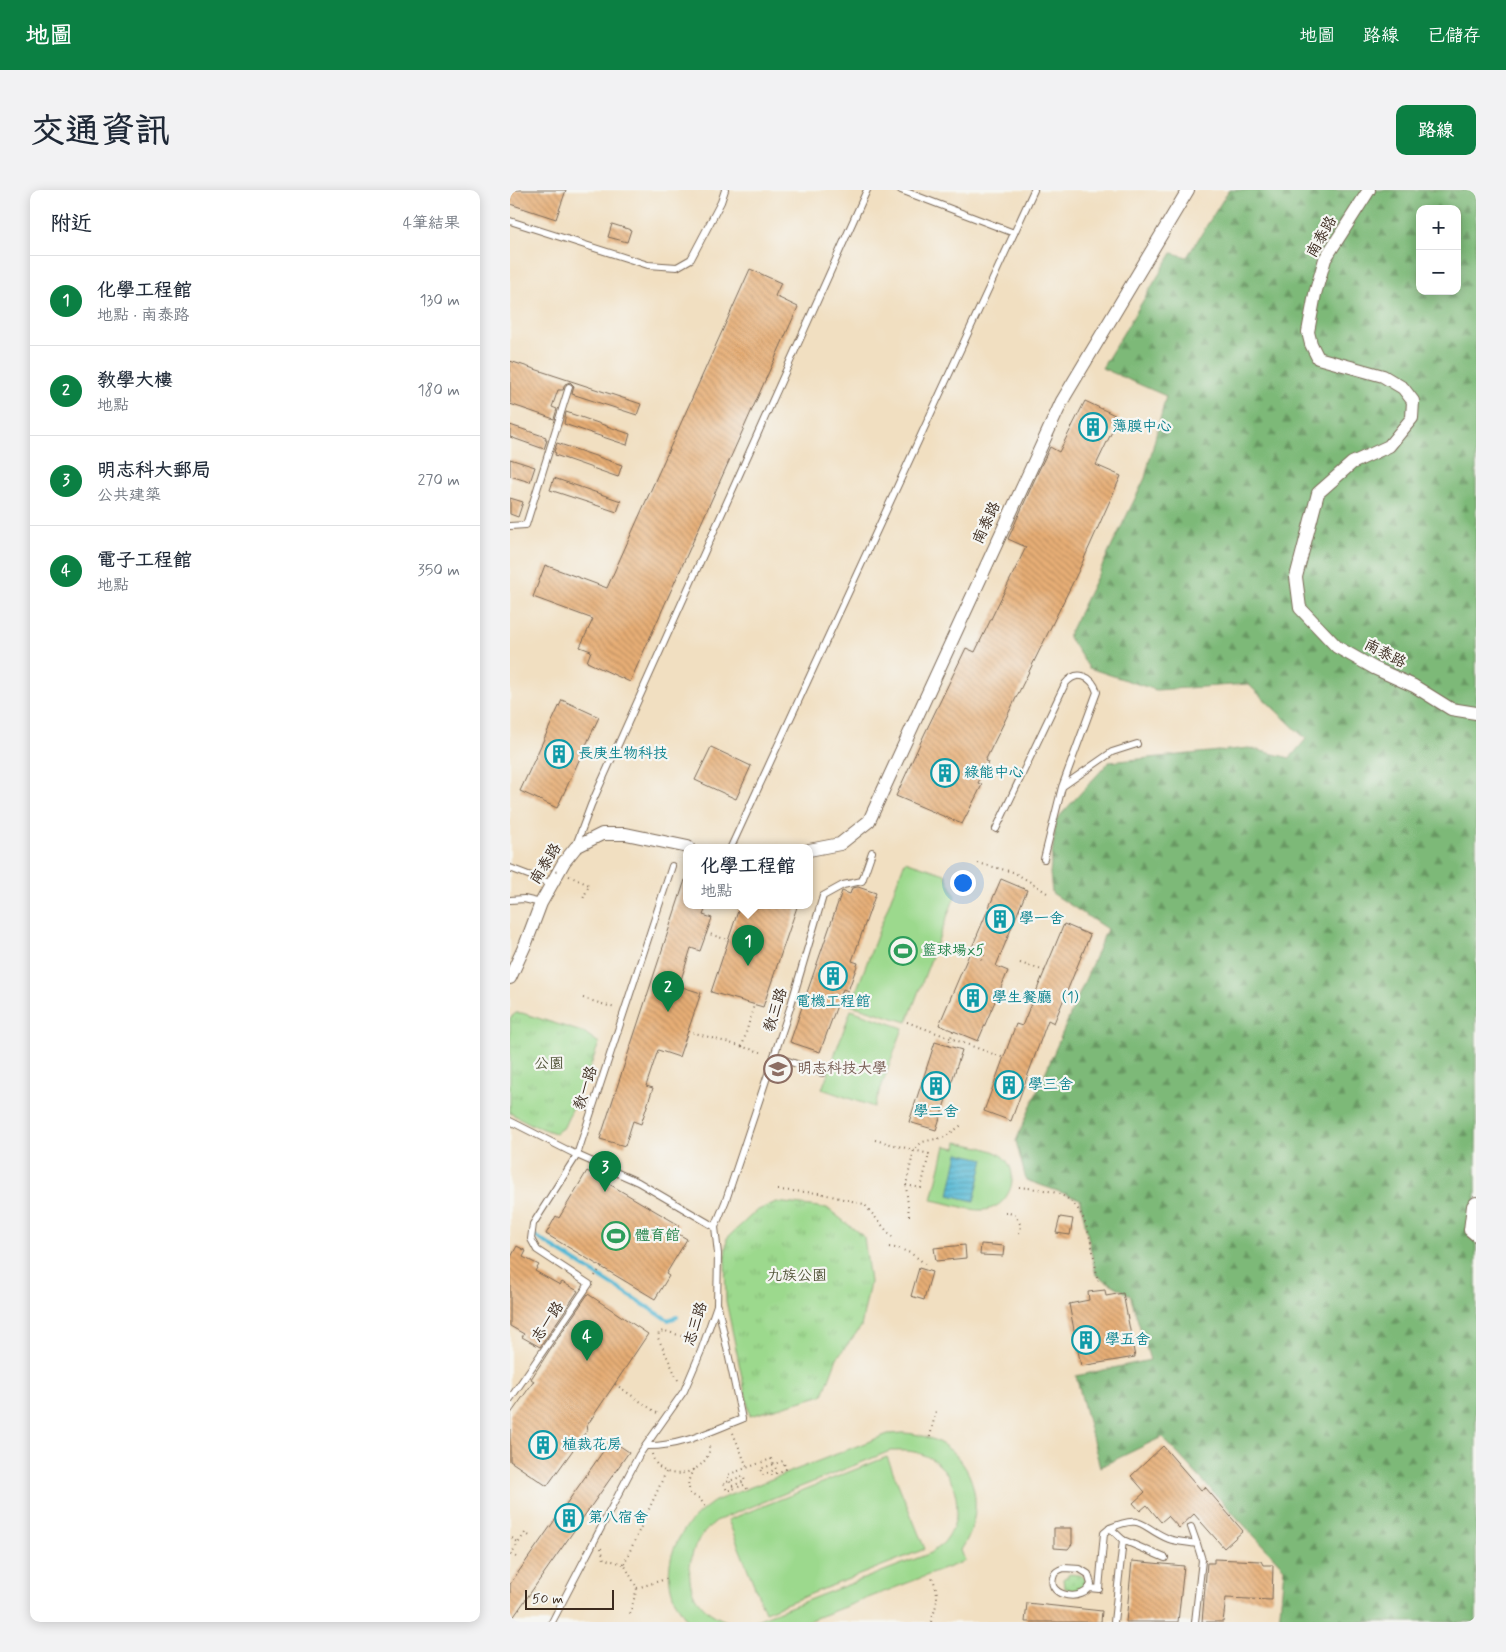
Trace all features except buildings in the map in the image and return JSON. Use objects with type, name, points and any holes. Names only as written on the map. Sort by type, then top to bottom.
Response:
[{"type":"street","name":"南泰路","points":[[813,849],[840,844],[869,821],[1062,401],[1188,190]]},
{"type":"street","name":"南泰路","points":[[1369,190],[1325,259],[1315,294],[1308,332],[1311,344],[1318,358],[1382,376],[1403,388],[1413,401],[1412,418],[1389,446],[1352,464],[1318,493],[1296,577],[1300,608],[1337,647],[1374,668],[1414,686],[1451,709],[1476,713]]},
{"type":"street","name":"南泰路","points":[[510,978],[541,903],[564,862],[576,846],[602,834],[626,834],[683,846]]},
{"type":"street","points":[[1476,1203],[1473,1206],[1470,1230],[1476,1235]]},
{"type":"lane","points":[[510,222],[648,265],[677,266],[691,260],[721,202],[725,190]]},
{"type":"lane","points":[[576,846],[591,805],[867,190]]},
{"type":"lane","points":[[901,190],[1014,233]]},
{"type":"lane","points":[[732,844],[1034,190]]},
{"type":"lane","points":[[510,526],[526,525],[569,387]]},
{"type":"lane","points":[[996,829],[1065,684],[1070,678],[1078,675],[1088,678],[1095,684],[1097,692],[1062,787],[1044,859]]},
{"type":"lane","points":[[1062,787],[1112,752],[1137,744]]},
{"type":"lane","name":"教三路","points":[[715,1227],[726,1200],[774,1056],[823,896],[843,885],[862,881],[872,852]]},
{"type":"lane","name":"教一路","points":[[589,1284],[537,1250],[531,1239],[533,1224],[578,1155],[672,866]]},
{"type":"lane","points":[[510,868],[552,884]]},
{"type":"lane","points":[[510,900],[524,899],[541,903]]},
{"type":"lane","points":[[774,1056],[822,1073]]},
{"type":"lane","points":[[510,1121],[638,1182],[715,1227]]},
{"type":"lane","name":"志三路","points":[[552,1622],[639,1455],[648,1446],[684,1391],[704,1343],[717,1305],[718,1254],[715,1227]]},
{"type":"lane","name":"志一路","points":[[510,1399],[589,1284]]},
{"type":"lane","points":[[648,1446],[660,1446],[690,1440],[742,1419],[717,1305]]},
{"type":"lane","points":[[1089,1588],[1099,1589],[1104,1534],[1110,1528],[1124,1522],[1138,1521],[1169,1539],[1197,1544]]},
{"type":"lane","points":[[1191,1527],[1202,1560],[1196,1622]]},
{"type":"lane","points":[[1110,1528],[1123,1540],[1165,1558]]},
{"type":"lane","points":[[1114,1622],[1123,1540]]},
{"type":"lane","points":[[1080,1569],[1088,1574],[1091,1584],[1089,1588],[1078,1596],[1062,1594],[1053,1586],[1053,1576],[1059,1570],[1080,1569]]},
{"type":"path","points":[[978,863],[1013,872],[1047,893]]},
{"type":"path","points":[[546,868],[589,885],[583,899]]},
{"type":"path","points":[[706,933],[728,940]]},
{"type":"path","points":[[981,960],[985,953]]},
{"type":"path","points":[[1020,963],[1045,971]]},
{"type":"path","points":[[583,998],[624,1011]]},
{"type":"path","points":[[742,1047],[754,1005]]},
{"type":"path","points":[[907,1022],[1004,1058]]},
{"type":"path","points":[[688,1031],[774,1056]]},
{"type":"path","points":[[948,1046],[953,1031]]},
{"type":"path","points":[[909,1216],[906,1186],[914,1150],[922,1142],[945,1137],[963,1124]]},
{"type":"path","points":[[876,1140],[930,1154],[921,1188],[906,1186]]},
{"type":"path","points":[[1019,1187],[1043,1190],[1065,1197],[1078,1208],[1087,1228],[1098,1281]]},
{"type":"path","points":[[778,1190],[819,1193],[864,1204],[892,1237]]},
{"type":"path","points":[[1005,1212],[1016,1215],[1021,1226],[1018,1237]]},
{"type":"path","points":[[889,1247],[899,1248],[912,1253],[926,1264]]},
{"type":"path","points":[[589,1284],[601,1267]]},
{"type":"path","points":[[684,1391],[658,1338],[659,1332],[665,1331],[704,1343]]},
{"type":"path","points":[[547,1338],[556,1343]]},
{"type":"path","points":[[615,1384],[666,1418]]},
{"type":"path","points":[[930,1437],[936,1410]]},
{"type":"path","points":[[729,1424],[747,1468]]},
{"type":"path","points":[[648,1446],[658,1467],[666,1472],[675,1474],[693,1469],[703,1462],[710,1453],[706,1434]]},
{"type":"path","points":[[747,1489],[744,1485],[727,1491],[724,1483],[730,1480],[743,1476],[745,1481],[732,1486],[730,1480],[727,1475],[771,1459],[774,1464],[776,1469],[763,1475],[760,1469],[768,1466],[775,1464],[783,1461],[786,1469],[772,1475],[774,1478]]},
{"type":"path","points":[[693,1469],[688,1482],[690,1494],[699,1498],[706,1507]]},
{"type":"path","points":[[624,1564],[666,1472]]},
{"type":"path","points":[[516,1558],[511,1554],[524,1533],[531,1537]]},
{"type":"path","points":[[596,1537],[604,1558],[624,1564],[637,1588],[630,1614]]},
{"type":"path","points":[[512,1538],[518,1542]]},
{"type":"path","points":[[931,1574],[937,1589],[938,1602],[931,1622]]},
{"type":"path","points":[[637,1588],[670,1578]]},
{"type":"green space","points":[[1229,190],[1476,190],[1476,1622],[1279,1622],[1284,1568],[1162,1437],[1100,1467],[1076,1376],[1150,1360],[1130,1295],[1096,1275],[1080,1199],[1026,1180],[1016,1141],[1107,929],[1052,893],[1050,873],[1056,820],[1109,762],[1249,748],[1290,758],[1306,739],[1248,684],[1156,690],[1089,668],[1068,636],[1145,478],[1166,396],[1102,368],[1172,253],[1187,257]]},
{"type":"green space","name":"籃球場x5","points":[[905,861],[945,874],[955,896],[907,1022],[851,1005]]},
{"type":"green space","points":[[851,1010],[903,1028],[874,1107],[822,1089]]},
{"type":"green space","name":"公園","points":[[516,1013],[522,1013],[585,1033],[599,1043],[587,1076],[564,1127],[555,1133],[535,1126],[510,1113],[510,1018]]},
{"type":"green space","points":[[957,1142],[997,1153],[1008,1163],[1012,1172],[1012,1181],[1006,1197],[999,1204],[991,1208],[977,1210],[932,1200],[945,1146],[956,1148]]},
{"type":"green space","name":"九族公園","points":[[776,1202],[827,1208],[864,1237],[870,1282],[861,1327],[837,1358],[823,1395],[750,1416],[726,1301],[725,1258],[727,1238],[756,1211]]},
{"type":"green space","points":[[903,1433],[925,1436],[943,1445],[958,1457],[968,1473],[974,1491],[975,1510],[971,1530],[961,1550],[965,1561],[805,1622],[751,1622],[931,1553],[945,1541],[956,1517],[955,1491],[950,1479],[933,1460],[921,1454],[910,1451],[890,1451],[716,1521],[697,1542],[691,1560],[690,1578],[695,1596],[703,1607],[713,1615],[729,1622],[689,1622],[678,1606],[671,1589],[669,1572],[672,1556],[678,1541],[687,1526],[700,1513],[715,1501],[888,1434]]},
{"type":"green space","points":[[887,1457],[925,1549],[765,1612],[728,1520]]},
{"type":"green space","points":[[1070,1574],[1080,1575],[1084,1578],[1086,1582],[1083,1589],[1073,1591],[1064,1587],[1063,1579]]},
{"type":"water","points":[[958,1153],[984,1159],[974,1201],[949,1195]]},
{"type":"waterway","points":[[532,1234],[668,1320],[677,1317]]},
{"type":"place","name":"薄膜中心","points":[[1093,427]]},
{"type":"place","name":"長庚生物科技","points":[[559,754]]},
{"type":"place","name":"綠能中心","points":[[945,773]]},
{"type":"place","name":"學一舍","points":[[1000,919]]},
{"type":"place","name":"籃球場x5","points":[[903,951]]},
{"type":"place","name":"化學工程館","points":[[748,966]]},
{"type":"place","name":"電機工程館","points":[[833,976]]},
{"type":"place","name":"學生餐廳（1）","points":[[973,998]]},
{"type":"place","name":"教學大樓","points":[[668,1012]]},
{"type":"place","name":"明志科技大學","points":[[778,1069]]},
{"type":"place","name":"學三舍","points":[[1009,1085]]},
{"type":"place","name":"學二舍","points":[[936,1086]]},
{"type":"place","name":"明志科大郵局","points":[[605,1192]]},
{"type":"place","name":"體育館","points":[[616,1236]]},
{"type":"place","name":"學五舍","points":[[1086,1340]]},
{"type":"place","name":"電子工程館","points":[[587,1361]]},
{"type":"place","name":"植裁花房","points":[[543,1445]]},
{"type":"place","name":"第八宿舍","points":[[569,1518]]}]
